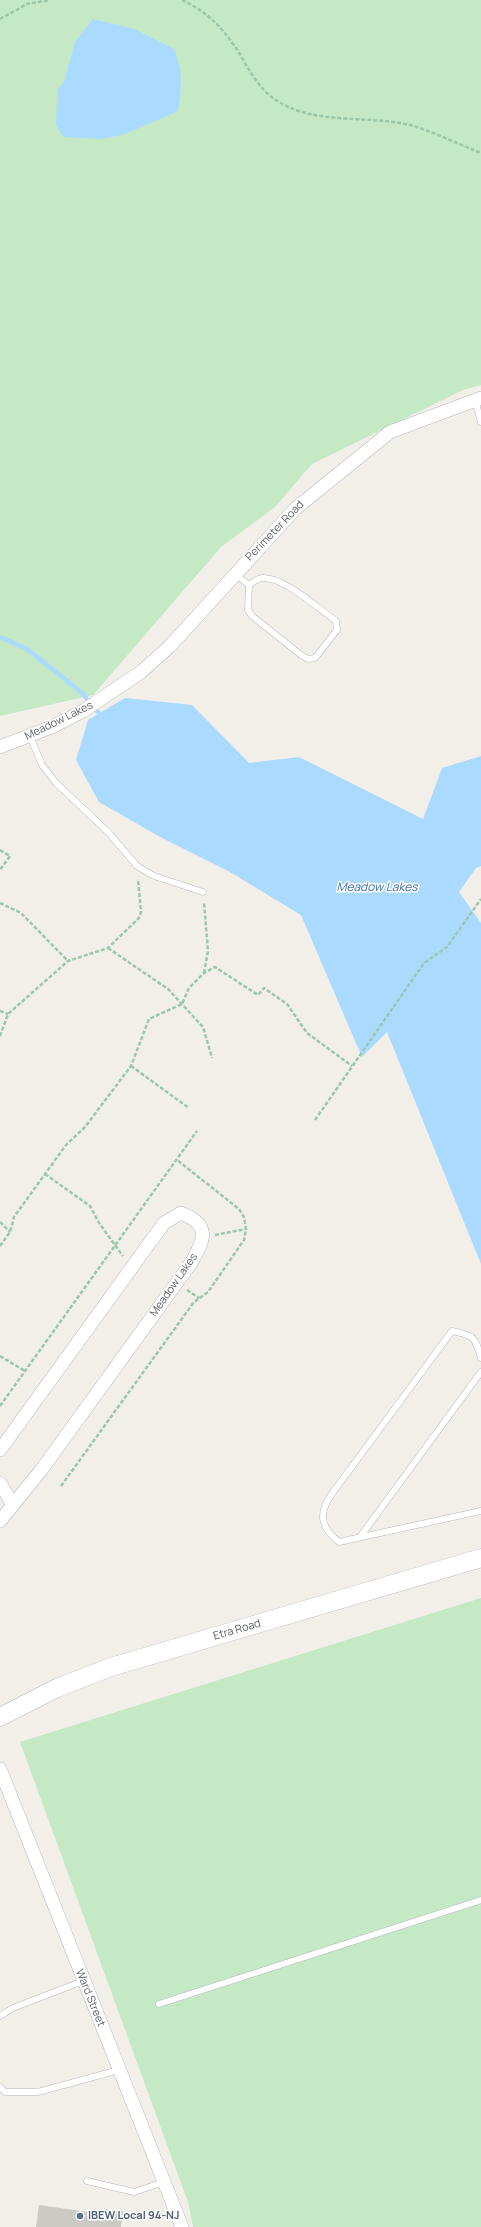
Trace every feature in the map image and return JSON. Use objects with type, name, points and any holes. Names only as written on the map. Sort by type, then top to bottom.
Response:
[{"type":"main road","name":"Etra Road","points":[[0,1717],[57,1688],[111,1667],[481,1558]]},
{"type":"street","name":"Perimeter Road","points":[[116,690],[141,672],[170,646],[295,509],[390,432],[478,399]]},
{"type":"street","name":"Meadow Lakes","points":[[0,747],[30,736],[83,711],[116,690]]},
{"type":"street","points":[[0,1450],[164,1223],[181,1213],[195,1218],[201,1227],[203,1237]]},
{"type":"street","name":"Meadow Lakes","points":[[0,1521],[42,1469],[191,1262],[201,1245],[203,1237]]},
{"type":"street","points":[[0,1483],[13,1505]]},
{"type":"street","name":"Ward Street","points":[[0,1769],[82,1981],[182,2227]]},
{"type":"lane","points":[[478,399],[481,422]]},
{"type":"lane","points":[[235,574],[249,585]]},
{"type":"lane","points":[[261,578],[271,579],[289,587],[336,622],[337,630],[315,658],[308,659],[252,616],[248,610],[249,585],[261,578]]},
{"type":"lane","points":[[30,736],[42,765],[56,783],[108,832],[137,866],[154,876],[203,892]]},
{"type":"lane","points":[[481,1358],[476,1341],[468,1334],[452,1331],[331,1495],[324,1506],[323,1518],[327,1533],[340,1542],[481,1511]]},
{"type":"lane","points":[[360,1537],[481,1372]]},
{"type":"lane","points":[[159,2004],[481,1900]]},
{"type":"lane","points":[[0,2016],[13,2008],[82,1981]]},
{"type":"lane","points":[[0,2087],[5,2092],[38,2092],[118,2070]]},
{"type":"lane","points":[[86,2181],[134,2192],[164,2182]]},
{"type":"path","points":[[0,19],[27,4],[49,0]]},
{"type":"path","points":[[182,0],[201,9],[218,24],[236,48],[251,74],[264,90],[279,102],[299,110],[329,117],[360,118],[410,126],[481,152]]},
{"type":"path","points":[[0,850],[10,856],[0,870]]},
{"type":"path","points":[[0,1036],[8,1014],[68,961],[108,948],[139,918],[141,912],[137,866]]},
{"type":"path","points":[[203,892],[208,951],[204,973]]},
{"type":"path","points":[[315,1120],[424,964],[447,947],[481,899]]},
{"type":"path","points":[[0,904],[21,913],[68,961]]},
{"type":"path","points":[[108,948],[168,989],[203,1027],[212,1058]]},
{"type":"path","points":[[0,1246],[10,1232],[14,1217],[66,1145],[85,1127],[131,1066],[149,1019],[182,1004],[190,988],[204,973],[215,967],[258,995],[264,988],[288,1004],[306,1034],[352,1066]]},
{"type":"path","points":[[0,1010],[8,1014]]},
{"type":"path","points":[[131,1066],[189,1108]]},
{"type":"path","points":[[0,1406],[197,1131]]},
{"type":"path","points":[[45,1174],[90,1206],[115,1246],[132,1267]]},
{"type":"path","points":[[0,1222],[10,1232]]},
{"type":"path","points":[[203,1237],[246,1229]]},
{"type":"path","points":[[0,1356],[25,1371]]},
{"type":"green space","points":[[0,0],[481,0],[481,385],[463,390],[312,464],[275,507],[221,547],[93,695],[0,716]]},
{"type":"green space","points":[[481,1598],[481,2227],[193,2227],[188,2202],[20,1742]]},
{"type":"water","points":[[93,19],[134,29],[174,49],[179,65],[181,80],[178,111],[125,134],[102,139],[63,137],[56,125],[58,89],[64,82],[75,42]]},
{"type":"water","name":"Meadow Lakes","points":[[125,698],[192,705],[249,763],[299,757],[423,819],[442,768],[481,756],[481,866],[476,868],[459,892],[481,923],[481,1264],[387,1032],[362,1057],[301,915],[230,872],[162,838],[99,802],[76,760],[88,720]]},
{"type":"building","name":"IBEW Local 94-NJ","points":[[39,2205],[102,2214],[103,2209],[123,2211],[121,2227],[36,2227]]},
{"type":"waterway","points":[[0,637],[27,649],[82,693],[103,718]]},
{"type":"place","name":"IBEW Local 94-NJ","points":[[80,2216]]}]
